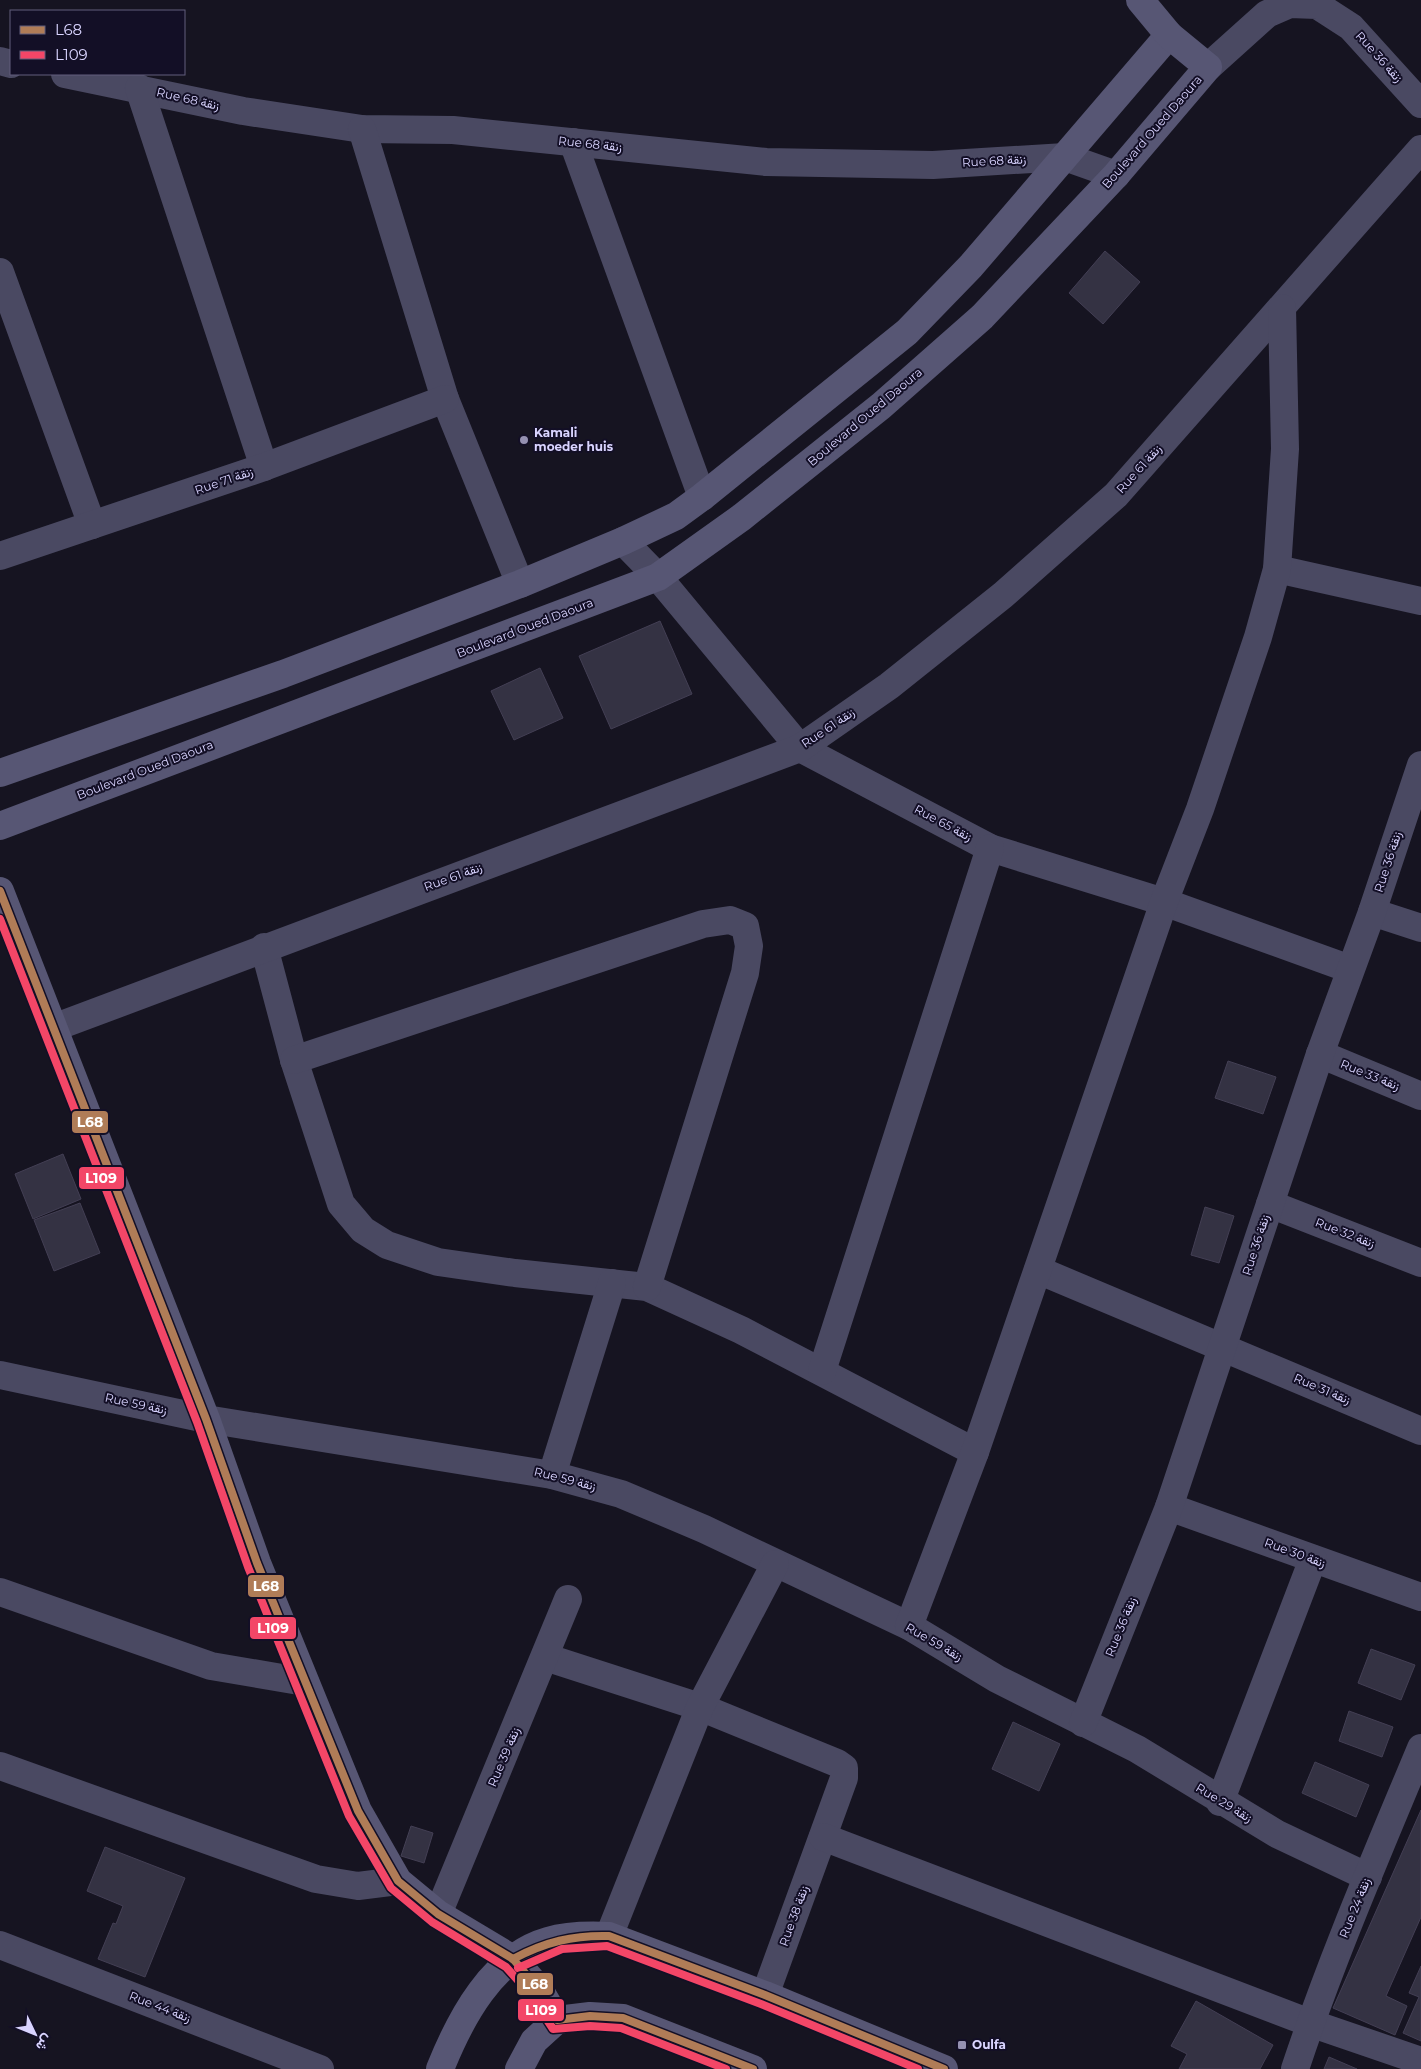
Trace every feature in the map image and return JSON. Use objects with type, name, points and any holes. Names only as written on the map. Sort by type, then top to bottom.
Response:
[{"type":"street","name":"Boulevard Oued Daoura","points":[[0,826],[658,577],[742,517],[881,406],[982,317],[1116,175],[1208,67],[1169,35],[1140,0]]},
{"type":"street","name":"Rue 36 زنقة","points":[[1208,67],[1267,14],[1290,4],[1317,5],[1351,27],[1421,104]]},
{"type":"street","points":[[0,773],[283,674],[520,584],[623,541],[676,516],[907,332],[971,266],[1169,35]]},
{"type":"street","name":"Rue 68 زنقة","points":[[70,75],[243,111],[362,129],[453,130],[766,162],[933,165],[1065,157],[1116,175]]},
{"type":"street","points":[[138,88],[264,467]]},
{"type":"street","points":[[362,129],[445,399],[520,584]]},
{"type":"street","points":[[573,142],[702,497]]},
{"type":"street","name":"Rue 61 زنقة","points":[[53,1028],[800,748],[889,686],[1003,595],[1116,495],[1421,149]]},
{"type":"street","points":[[0,272],[92,525]]},
{"type":"street","points":[[909,1626],[975,1452],[1164,902],[1203,800],[1258,637],[1277,569],[1285,449],[1282,308]]},
{"type":"street","name":"Rue 71 زنقة","points":[[0,556],[264,467],[445,399]]},
{"type":"street","name":"Rue 65 زنقة","points":[[623,541],[658,577],[800,748],[990,848],[1164,902],[1350,969]]},
{"type":"street","points":[[1277,569],[1421,601]]},
{"type":"street","name":"Rue 36 زنقة","points":[[1083,1723],[1168,1507],[1320,1054],[1372,912],[1421,764]]},
{"type":"street","points":[[822,1371],[990,848]]},
{"type":"street","points":[[0,892],[206,1419],[257,1563],[358,1811],[398,1881],[438,1914],[513,1959],[539,1989],[558,2020]]},
{"type":"street","points":[[1372,912],[1421,928]]},
{"type":"street","points":[[294,1060],[703,924],[730,920],[745,926],[749,946],[745,973],[647,1287]]},
{"type":"street","points":[[264,948],[294,1060],[341,1204],[363,1230],[387,1245],[438,1262],[515,1273],[647,1287],[683,1301],[822,1371],[975,1452]]},
{"type":"street","name":"Rue 33 زنقة","points":[[1320,1054],[1421,1096]]},
{"type":"street","name":"Rue 32 زنقة","points":[[1270,1204],[1421,1263]]},
{"type":"street","name":"Rue 31 زنقة","points":[[1038,1270],[1421,1431]]},
{"type":"street","points":[[552,1475],[612,1283]]},
{"type":"street","name":"Rue 59 زنقة","points":[[0,1375],[206,1419],[552,1475],[621,1494],[704,1529],[909,1626],[997,1679],[1083,1723]]},
{"type":"street","name":"Rue 30 زنقة","points":[[1168,1507],[1421,1597]]},
{"type":"street","points":[[1220,1802],[1313,1559]]},
{"type":"street","points":[[609,1936],[700,1707],[775,1564]]},
{"type":"street","points":[[0,1592],[212,1666],[305,1682]]},
{"type":"street","name":"Rue 39 زنقة","points":[[438,1914],[568,1599]]},
{"type":"street","points":[[545,1657],[700,1707]]},
{"type":"street","name":"Rue 38 زنقة","points":[[700,1707],[837,1763],[844,1768],[844,1778],[765,1995]]},
{"type":"street","name":"Rue 29 زنقة","points":[[1083,1723],[1137,1749],[1220,1802],[1277,1834],[1368,1877]]},
{"type":"street","name":"Rue 24 زنقة","points":[[1295,2069],[1310,2023],[1421,1748]]},
{"type":"street","points":[[0,1766],[316,1879],[358,1886],[398,1881]]},
{"type":"street","points":[[823,1837],[1310,2023],[1421,2061]]},
{"type":"street","points":[[440,2069],[456,2030],[484,1986],[513,1959],[547,1941],[582,1935],[609,1936],[765,1995],[944,2069]]},
{"type":"street","name":"Rue 44 زنقة","points":[[0,1945],[320,2069]]},
{"type":"street","points":[[519,2069],[534,2041],[558,2020],[590,2016],[623,2018],[753,2069]]},
{"type":"building","points":[[1105,251],[1140,282],[1103,324],[1069,293]]},
{"type":"building","points":[[660,621],[692,694],[611,729],[579,656]]},
{"type":"building","points":[[540,668],[563,718],[514,740],[491,691]]},
{"type":"building","points":[[1228,1061],[1276,1077],[1263,1114],[1215,1098]]},
{"type":"building","points":[[63,1154],[81,1199],[33,1219],[15,1174]]},
{"type":"building","points":[[80,1203],[100,1253],[54,1271],[34,1220]]},
{"type":"building","points":[[1205,1207],[1234,1216],[1219,1263],[1191,1255]]},
{"type":"building","points":[[1371,1649],[1415,1665],[1401,1700],[1358,1683]]},
{"type":"building","points":[[1349,1711],[1393,1727],[1382,1757],[1339,1741]]},
{"type":"building","points":[[1013,1722],[1060,1744],[1039,1791],[992,1769]]},
{"type":"building","points":[[1315,1762],[1369,1785],[1356,1817],[1302,1793]]},
{"type":"building","points":[[1421,1810],[1421,1917],[1386,1996],[1407,2006],[1395,2035],[1333,2008]]},
{"type":"building","points":[[411,1826],[433,1833],[424,1863],[401,1856]]},
{"type":"building","points":[[105,1847],[185,1878],[145,1977],[98,1959],[113,1923],[116,1924],[123,1906],[87,1891]]},
{"type":"building","points":[[1421,1966],[1421,2041],[1403,2033],[1419,1997],[1409,1993]]},
{"type":"building","points":[[1196,2001],[1273,2045],[1260,2069],[1179,2069],[1187,2054],[1171,2046]]},
{"type":"building","points":[[1329,2057],[1357,2069],[1324,2069]]},
{"type":"transit line","name":"L68","points":[[0,891],[206,1419],[257,1563],[358,1811],[398,1881],[438,1914],[513,1959],[539,1989],[557,2020],[590,2016],[623,2018],[753,2069]]},
{"type":"transit line","name":"L109","points":[[0,919],[197,1422],[248,1567],[349,1816],[391,1888],[432,1922],[506,1967],[531,1995],[553,2029],[590,2026],[621,2028],[726,2069]]},
{"type":"transit line","name":"L68","points":[[513,1959],[536,1948],[571,1938],[609,1936],[765,1995],[944,2069]]},
{"type":"transit line","name":"L109","points":[[518,1968],[562,1949],[607,1946],[761,2004],[918,2069]]},
{"type":"place","name":"Kamali moeder huis","points":[[524,440]]},
{"type":"place","name":"Oulfa","points":[[962,2045]]}]
